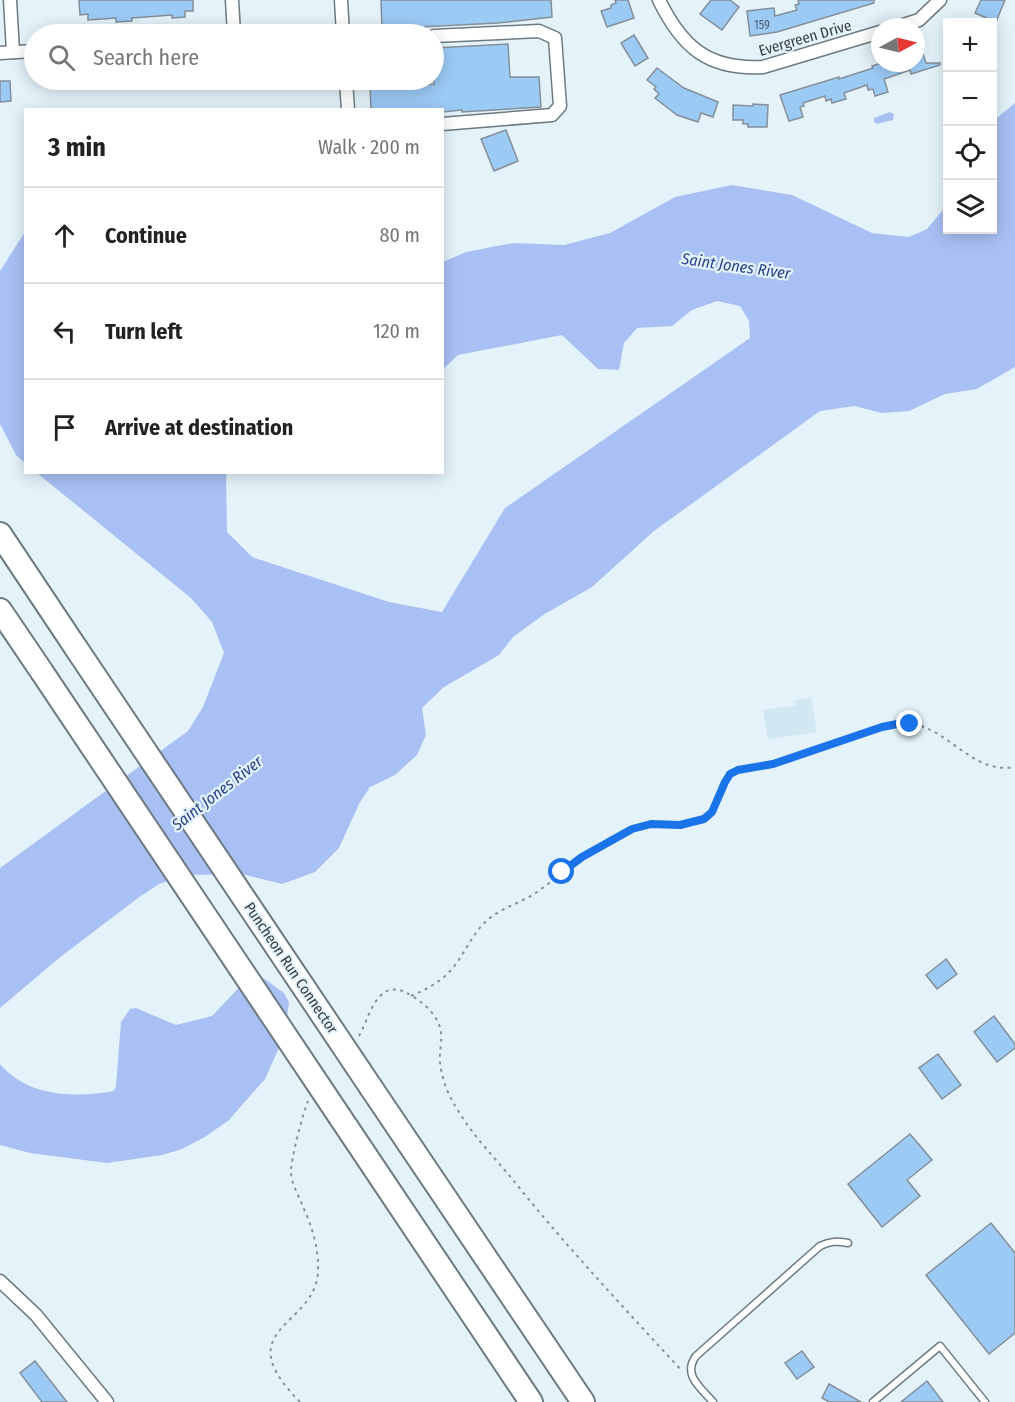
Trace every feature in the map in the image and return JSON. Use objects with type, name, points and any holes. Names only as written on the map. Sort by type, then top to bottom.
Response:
[{"type":"highway","name":"Puncheon Run Connector","points":[[0,534],[583,1402]]},
{"type":"highway","points":[[0,610],[531,1402]]},
{"type":"street","points":[[10,0],[13,52]]},
{"type":"street","points":[[232,0],[233,24]]},
{"type":"street","points":[[340,0],[342,24]]},
{"type":"street","name":"Evergreen Drive","points":[[659,0],[678,34],[693,50],[710,60],[744,68],[763,67],[871,35]]},
{"type":"street","points":[[921,18],[940,0]]},
{"type":"street","points":[[444,36],[539,31],[555,38],[560,106],[552,115],[444,124]]},
{"type":"street","points":[[0,53],[24,51]]},
{"type":"street","points":[[347,90],[348,108]]},
{"type":"street","points":[[0,1281],[36,1315],[107,1402]]},
{"type":"lane","points":[[713,1402],[692,1375],[691,1363],[696,1356],[820,1246],[829,1242],[848,1243]]},
{"type":"lane","points":[[873,1402],[940,1346],[985,1402]]},
{"type":"path","points":[[411,996],[438,983],[447,975],[463,955],[475,934],[493,916],[536,893],[582,857],[632,829],[651,824],[680,825],[704,819],[712,812],[730,774],[738,770],[773,764],[850,737],[897,724],[910,724],[930,729],[981,763],[1004,768],[1015,766]]},
{"type":"shaded area","points":[[811,698],[817,732],[768,739],[763,710],[796,705],[795,700]]},
{"type":"water","name":"Saint Jones River","points":[[1015,103],[1015,367],[977,389],[945,394],[909,411],[881,413],[855,406],[820,411],[654,531],[592,587],[543,615],[513,637],[499,655],[444,687],[422,708],[426,735],[417,755],[395,775],[370,787],[359,804],[339,848],[315,872],[282,884],[242,874],[186,875],[159,884],[59,958],[0,1008],[0,868],[188,731],[203,707],[224,653],[212,622],[191,598],[38,474],[226,474],[227,532],[252,557],[389,602],[442,612],[505,508],[750,338],[749,321],[740,306],[717,301],[692,310],[672,326],[637,328],[624,343],[619,370],[598,369],[562,335],[458,355],[444,368],[444,262],[466,252],[513,243],[564,245],[610,233],[675,197],[732,185],[792,195],[872,233],[909,237],[927,229],[943,210],[943,234],[997,234],[997,118]]},
{"type":"water","points":[[890,112],[894,114],[893,120],[877,124],[874,122],[874,118]]},
{"type":"water","points":[[24,234],[24,462],[16,455],[0,424],[0,271]]},
{"type":"water","points":[[259,975],[284,993],[289,1002],[285,1034],[265,1079],[228,1121],[203,1138],[182,1149],[162,1155],[107,1163],[30,1153],[0,1145],[0,1064],[11,1075],[38,1089],[68,1094],[114,1091],[121,1022],[130,1009],[136,1008],[176,1025],[212,1016],[248,978]]},
{"type":"building","points":[[79,0],[193,0],[193,11],[185,11],[185,17],[172,18],[172,15],[132,18],[132,21],[116,22],[116,18],[88,20],[88,14],[80,15]]},
{"type":"building","points":[[381,0],[551,0],[552,17],[444,26],[382,24]]},
{"type":"building","points":[[615,0],[628,0],[634,18],[607,27],[601,11],[611,8],[611,5],[616,3]]},
{"type":"building","points":[[711,0],[730,0],[739,7],[722,30],[700,14]]},
{"type":"building","points":[[798,0],[874,0],[874,3],[777,32],[750,36],[747,11],[774,8],[775,16],[797,10],[795,5],[799,4]]},
{"type":"building","points":[[981,0],[1005,0],[997,20],[975,13]]},
{"type":"building","points":[[634,35],[648,58],[635,66],[621,43]]},
{"type":"building","points":[[508,44],[510,77],[539,77],[541,107],[462,112],[462,110],[444,112],[444,108],[371,108],[370,90],[444,90],[444,47]]},
{"type":"building","points":[[925,60],[926,63],[940,63],[940,65],[925,70]]},
{"type":"building","points":[[657,68],[684,88],[718,102],[713,117],[701,113],[698,122],[677,115],[655,98],[659,94],[654,89],[656,87],[647,80]]},
{"type":"building","points":[[871,69],[871,72],[904,72],[884,79],[888,92],[875,96],[873,89],[868,90],[867,85],[844,93],[846,99],[832,103],[831,99],[826,101],[825,96],[803,103],[804,106],[800,107],[803,117],[789,121],[780,95],[839,77],[839,79]]},
{"type":"building","points":[[0,81],[10,81],[11,101],[0,102]]},
{"type":"building","points":[[753,104],[768,105],[767,127],[748,127],[748,124],[743,124],[743,120],[733,120],[733,105],[753,106]]},
{"type":"building","points":[[506,130],[518,161],[494,171],[481,139]]},
{"type":"building","points":[[946,959],[957,974],[937,989],[926,975]]},
{"type":"building","points":[[994,1016],[1015,1044],[1015,1048],[997,1062],[974,1032]]},
{"type":"building","points":[[938,1054],[961,1085],[942,1099],[919,1068]]},
{"type":"building","points":[[910,1134],[932,1160],[907,1180],[920,1196],[882,1227],[848,1184]]},
{"type":"building","points":[[991,1223],[1015,1253],[1015,1333],[989,1354],[926,1275]]},
{"type":"building","points":[[802,1351],[814,1367],[797,1379],[785,1363]]},
{"type":"building","points":[[35,1361],[67,1402],[42,1402],[20,1373]]},
{"type":"building","points":[[927,1381],[943,1402],[901,1402]]},
{"type":"building","points":[[829,1384],[861,1402],[829,1402],[822,1398]]},
{"type":"route","points":[[562,872],[582,857],[632,829],[651,824],[695,823],[704,819],[712,812],[730,774],[738,770],[773,764],[882,727],[910,724]]}]
